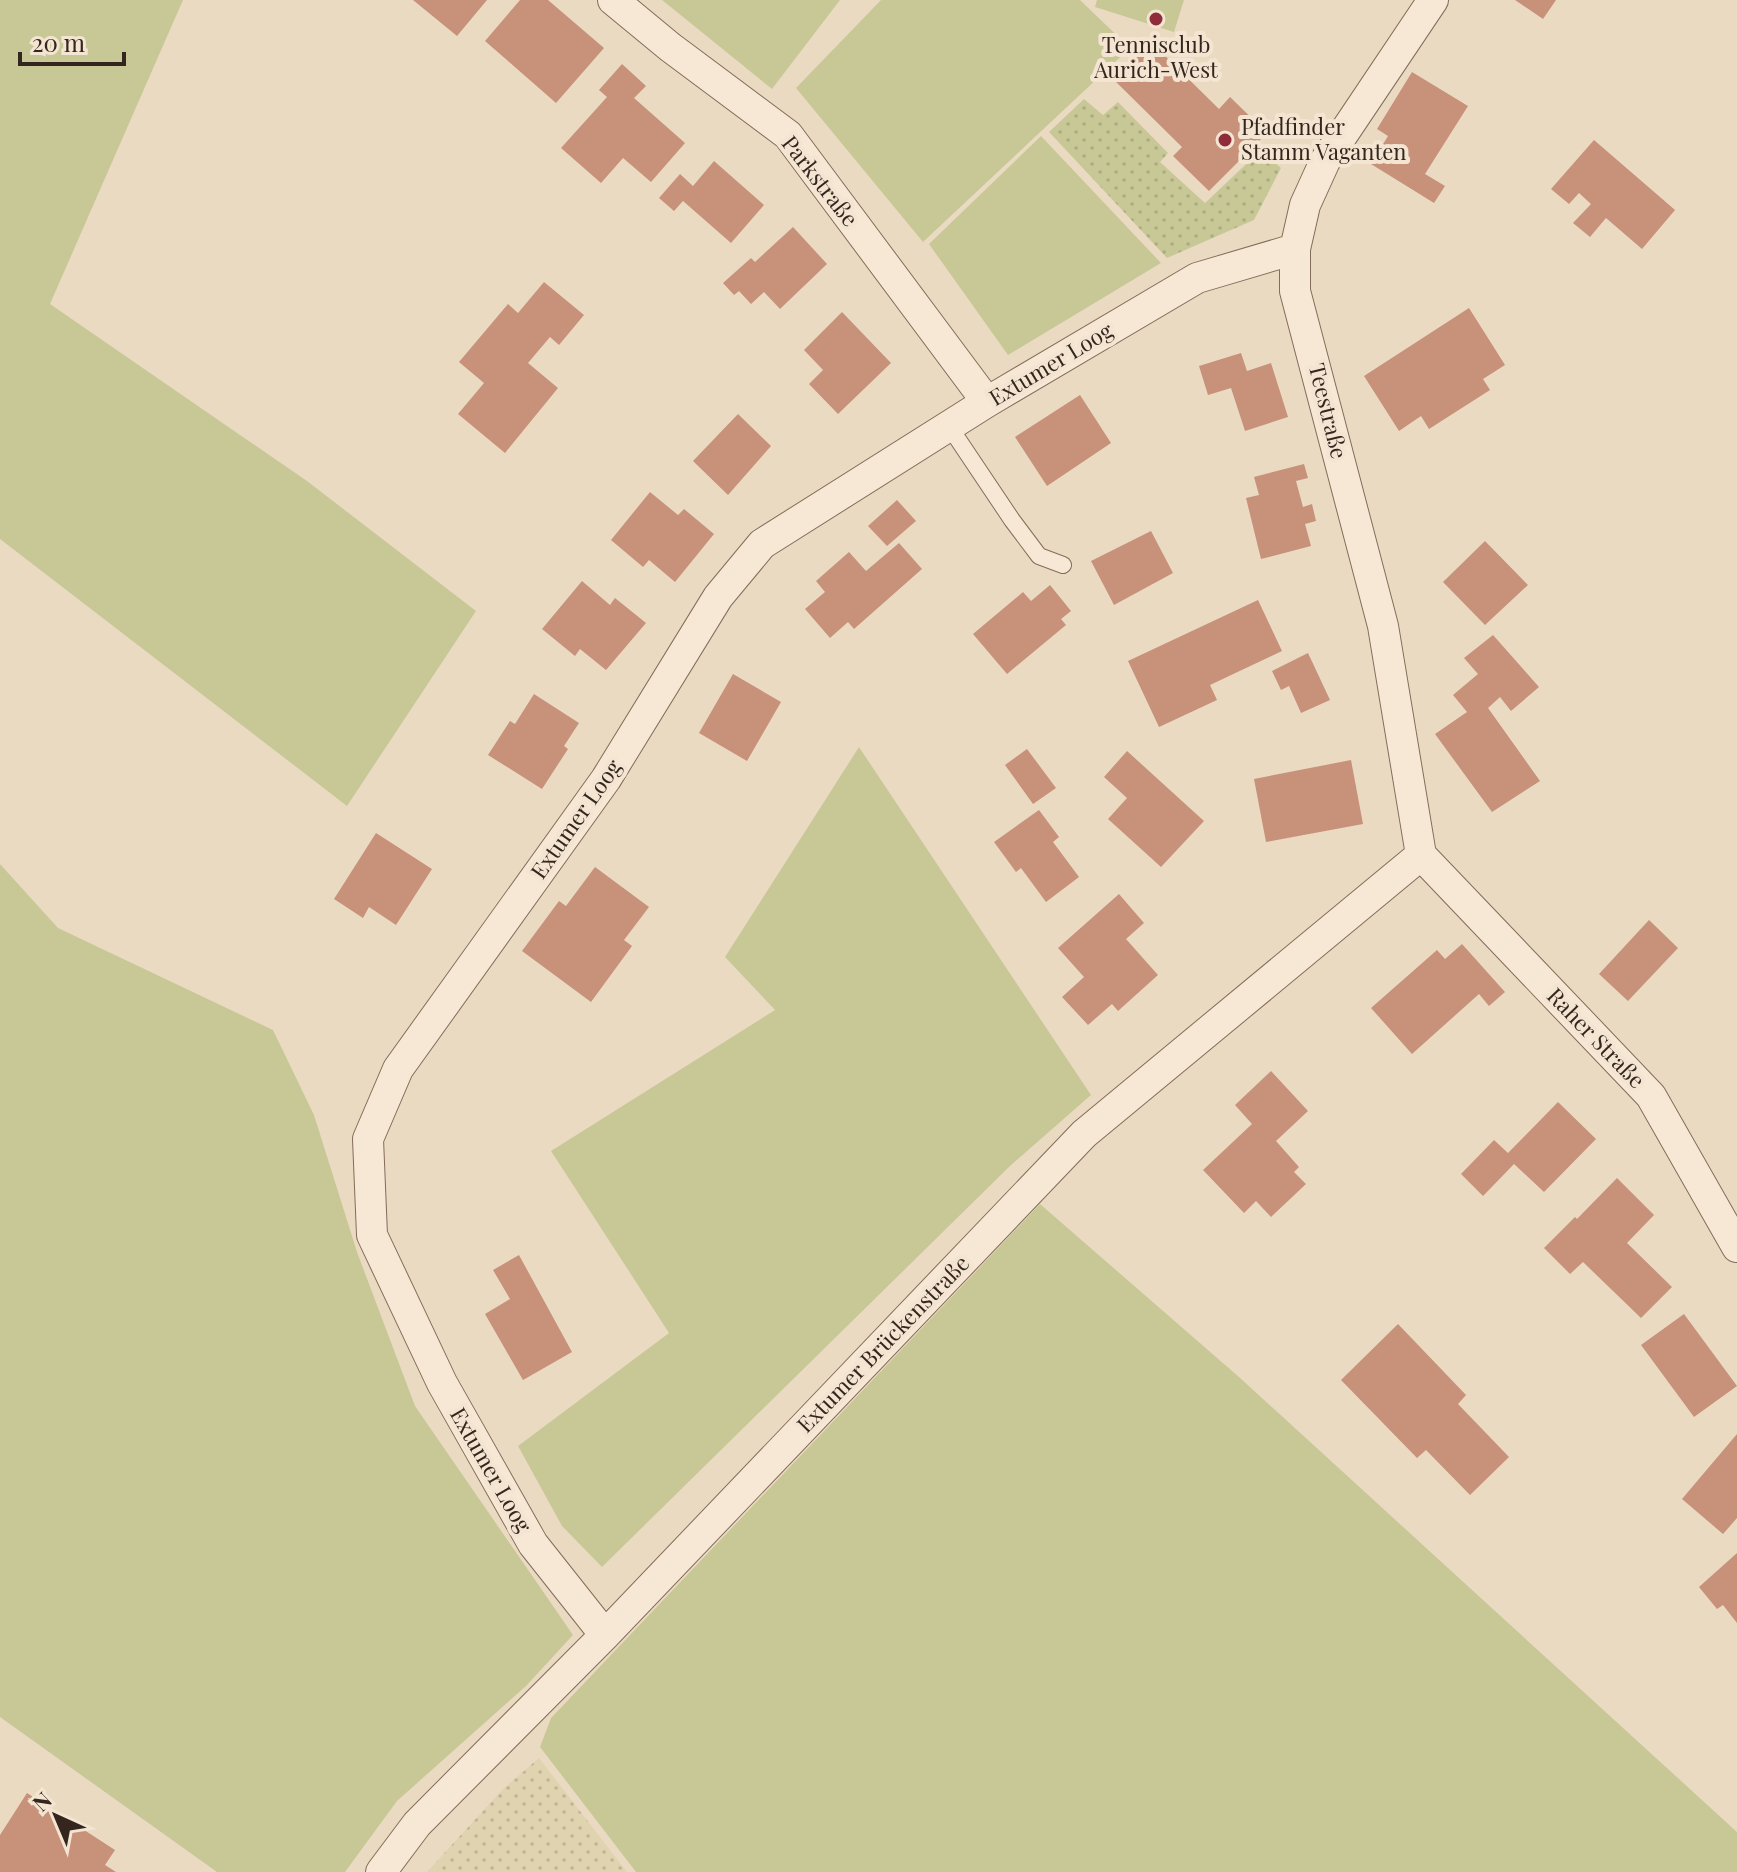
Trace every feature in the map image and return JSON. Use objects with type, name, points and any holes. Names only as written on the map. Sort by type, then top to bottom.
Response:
[{"type":"street","name":"Parkstraße","points":[[613,0],[788,135],[987,402]]},
{"type":"street","name":"Teestraße","points":[[1421,855],[1383,626],[1295,291],[1295,249],[1305,205],[1325,161],[1433,0]]},
{"type":"street","name":"Extumer Loog","points":[[605,1635],[533,1544],[442,1383],[372,1235],[368,1139],[398,1069],[606,779],[718,597],[762,544],[987,402],[1197,278],[1295,249]]},
{"type":"street","name":"Raher Straße","points":[[1421,855],[1651,1096],[1734,1235]]},
{"type":"street","name":"Extumer Brückenstraße","points":[[381,1872],[417,1824],[605,1635],[1084,1134],[1421,855]]},
{"type":"lane","points":[[949,426],[1039,556],[1063,565]]},
{"type":"shaded area","points":[[539,1758],[627,1872],[427,1872],[503,1789]]},
{"type":"green space","points":[[0,0],[183,0],[50,304],[307,481],[476,611],[347,806],[0,539]]},
{"type":"green space","points":[[662,0],[840,0],[772,89]]},
{"type":"green space","points":[[881,0],[1080,0],[1130,48],[923,242],[796,88]]},
{"type":"green space","name":"Tennisclub Aurich-West","points":[[1097,0],[1184,0],[1174,32],[1095,7]]},
{"type":"green space","points":[[1084,99],[1103,115],[1118,102],[1168,153],[1160,162],[1205,203],[1261,150],[1281,168],[1254,220],[1167,258],[1049,132]]},
{"type":"green space","points":[[1041,136],[1161,263],[1008,355],[929,244]]},
{"type":"green space","points":[[859,747],[1091,1095],[1009,1167],[602,1567],[562,1526],[518,1446],[669,1333],[551,1151],[775,1010],[725,957]]},
{"type":"green space","points":[[0,864],[58,928],[273,1030],[314,1115],[357,1252],[415,1406],[573,1635],[526,1686],[397,1801],[345,1872],[217,1872],[0,1717]]},
{"type":"green space","points":[[1040,1204],[1239,1377],[1737,1832],[1737,1872],[636,1872],[540,1747],[551,1718]]},
{"type":"building","points":[[413,0],[487,0],[457,36]]},
{"type":"building","points":[[520,0],[548,0],[604,48],[556,103],[485,41]]},
{"type":"building","points":[[1515,0],[1556,0],[1543,19]]},
{"type":"building","points":[[1149,40],[1219,109],[1230,97],[1267,133],[1209,191],[1173,156],[1182,147],[1112,78]]},
{"type":"building","points":[[622,64],[646,86],[634,98],[685,143],[651,182],[623,158],[601,183],[561,148],[607,97],[599,90]]},
{"type":"building","points":[[1412,72],[1468,106],[1425,174],[1445,186],[1434,203],[1371,164],[1388,136],[1377,129]]},
{"type":"building","points":[[1594,140],[1675,210],[1642,249],[1606,218],[1590,237],[1573,223],[1591,204],[1579,193],[1569,204],[1551,189]]},
{"type":"building","points":[[714,161],[764,205],[731,243],[683,201],[674,211],[659,198],[680,174],[693,186]]},
{"type":"building","points":[[793,227],[827,264],[780,309],[764,292],[751,304],[739,291],[734,295],[723,283],[751,258],[755,262]]},
{"type":"building","points":[[544,282],[584,315],[559,345],[550,337],[528,363],[558,388],[505,453],[458,414],[484,383],[459,362],[508,304],[518,313]]},
{"type":"building","points":[[1469,308],[1505,365],[1483,379],[1490,390],[1429,429],[1421,416],[1399,431],[1364,376]]},
{"type":"building","points":[[842,312],[891,363],[838,414],[809,384],[823,370],[804,350]]},
{"type":"building","points":[[1241,353],[1247,371],[1271,363],[1288,417],[1245,431],[1231,388],[1208,395],[1199,366]]},
{"type":"building","points":[[1080,395],[1111,443],[1047,486],[1015,437]]},
{"type":"building","points":[[738,414],[771,446],[728,495],[693,461]]},
{"type":"building","points":[[1304,464],[1308,478],[1296,481],[1303,507],[1312,504],[1316,521],[1305,524],[1311,546],[1261,559],[1246,498],[1259,495],[1254,477]]},
{"type":"building","points":[[650,492],[678,515],[684,509],[714,534],[675,582],[649,560],[643,567],[611,540]]},
{"type":"building","points":[[897,500],[916,521],[887,546],[868,526]]},
{"type":"building","points":[[1151,531],[1173,573],[1114,605],[1091,561]]},
{"type":"building","points":[[1485,541],[1528,585],[1485,625],[1443,582]]},
{"type":"building","points":[[899,543],[922,569],[854,629],[848,622],[830,638],[805,609],[825,592],[816,581],[849,552],[866,571]]},
{"type":"building","points":[[582,581],[610,605],[615,598],[646,623],[606,670],[580,649],[575,656],[542,629]]},
{"type":"building","points":[[1050,585],[1071,611],[1061,619],[1066,625],[1007,674],[973,634],[1023,592],[1031,601]]},
{"type":"building","points":[[1258,600],[1282,651],[1210,685],[1217,700],[1159,727],[1128,661]]},
{"type":"building","points":[[1493,635],[1539,687],[1511,711],[1500,697],[1488,708],[1540,781],[1492,812],[1435,734],[1467,712],[1453,695],[1478,674],[1464,658]]},
{"type":"building","points":[[1308,653],[1330,700],[1301,713],[1289,686],[1281,690],[1272,671]]},
{"type":"building","points":[[733,674],[781,702],[747,761],[699,733]]},
{"type":"building","points":[[534,694],[579,723],[564,746],[568,749],[542,789],[488,755],[510,721],[515,724]]},
{"type":"building","points":[[1027,749],[1056,788],[1033,804],[1005,765]]},
{"type":"building","points":[[1127,751],[1204,821],[1161,867],[1108,819],[1127,798],[1104,777]]},
{"type":"building","points":[[1351,760],[1363,824],[1266,842],[1254,779]]},
{"type":"building","points":[[1039,810],[1059,837],[1053,842],[1079,877],[1046,902],[1021,868],[1016,872],[994,842]]},
{"type":"building","points":[[376,833],[432,869],[396,925],[369,907],[363,918],[334,899]]},
{"type":"building","points":[[595,867],[649,907],[624,940],[632,946],[591,1002],[522,951],[559,901],[566,906]]},
{"type":"building","points":[[1119,894],[1144,923],[1126,939],[1158,975],[1118,1011],[1112,1004],[1088,1025],[1062,997],[1084,977],[1058,948]]},
{"type":"building","points":[[1649,920],[1678,948],[1628,1001],[1599,974]]},
{"type":"building","points":[[1462,944],[1505,992],[1489,1006],[1479,994],[1412,1054],[1371,1008],[1437,950],[1445,959]]},
{"type":"building","points":[[1271,1071],[1308,1111],[1276,1141],[1299,1167],[1294,1172],[1306,1184],[1271,1217],[1256,1201],[1244,1213],[1203,1170],[1252,1124],[1235,1105]]},
{"type":"building","points":[[1558,1102],[1596,1139],[1544,1192],[1514,1164],[1483,1196],[1461,1174],[1494,1140],[1508,1153]]},
{"type":"building","points":[[1617,1178],[1654,1215],[1627,1243],[1672,1287],[1641,1318],[1583,1262],[1570,1274],[1544,1248]]},
{"type":"building","points":[[519,1255],[572,1352],[523,1380],[485,1314],[510,1299],[493,1270]]},
{"type":"building","points":[[1684,1314],[1737,1386],[1694,1417],[1641,1345]]},
{"type":"building","points":[[1398,1324],[1466,1395],[1458,1404],[1509,1457],[1470,1495],[1426,1450],[1417,1458],[1341,1380]]},
{"type":"building","points":[[1737,1434],[1737,1518],[1723,1534],[1682,1499]]},
{"type":"building","points":[[1737,1553],[1737,1623],[1723,1605],[1717,1609],[1699,1587]]},
{"type":"building","points":[[27,1793],[115,1850],[105,1865],[116,1872],[0,1872],[0,1835]]},
{"type":"place","name":"Tennisclub Aurich-West","points":[[1156,19]]},
{"type":"place","name":"Pfadfinder Stamm Vaganten","points":[[1225,140]]}]
